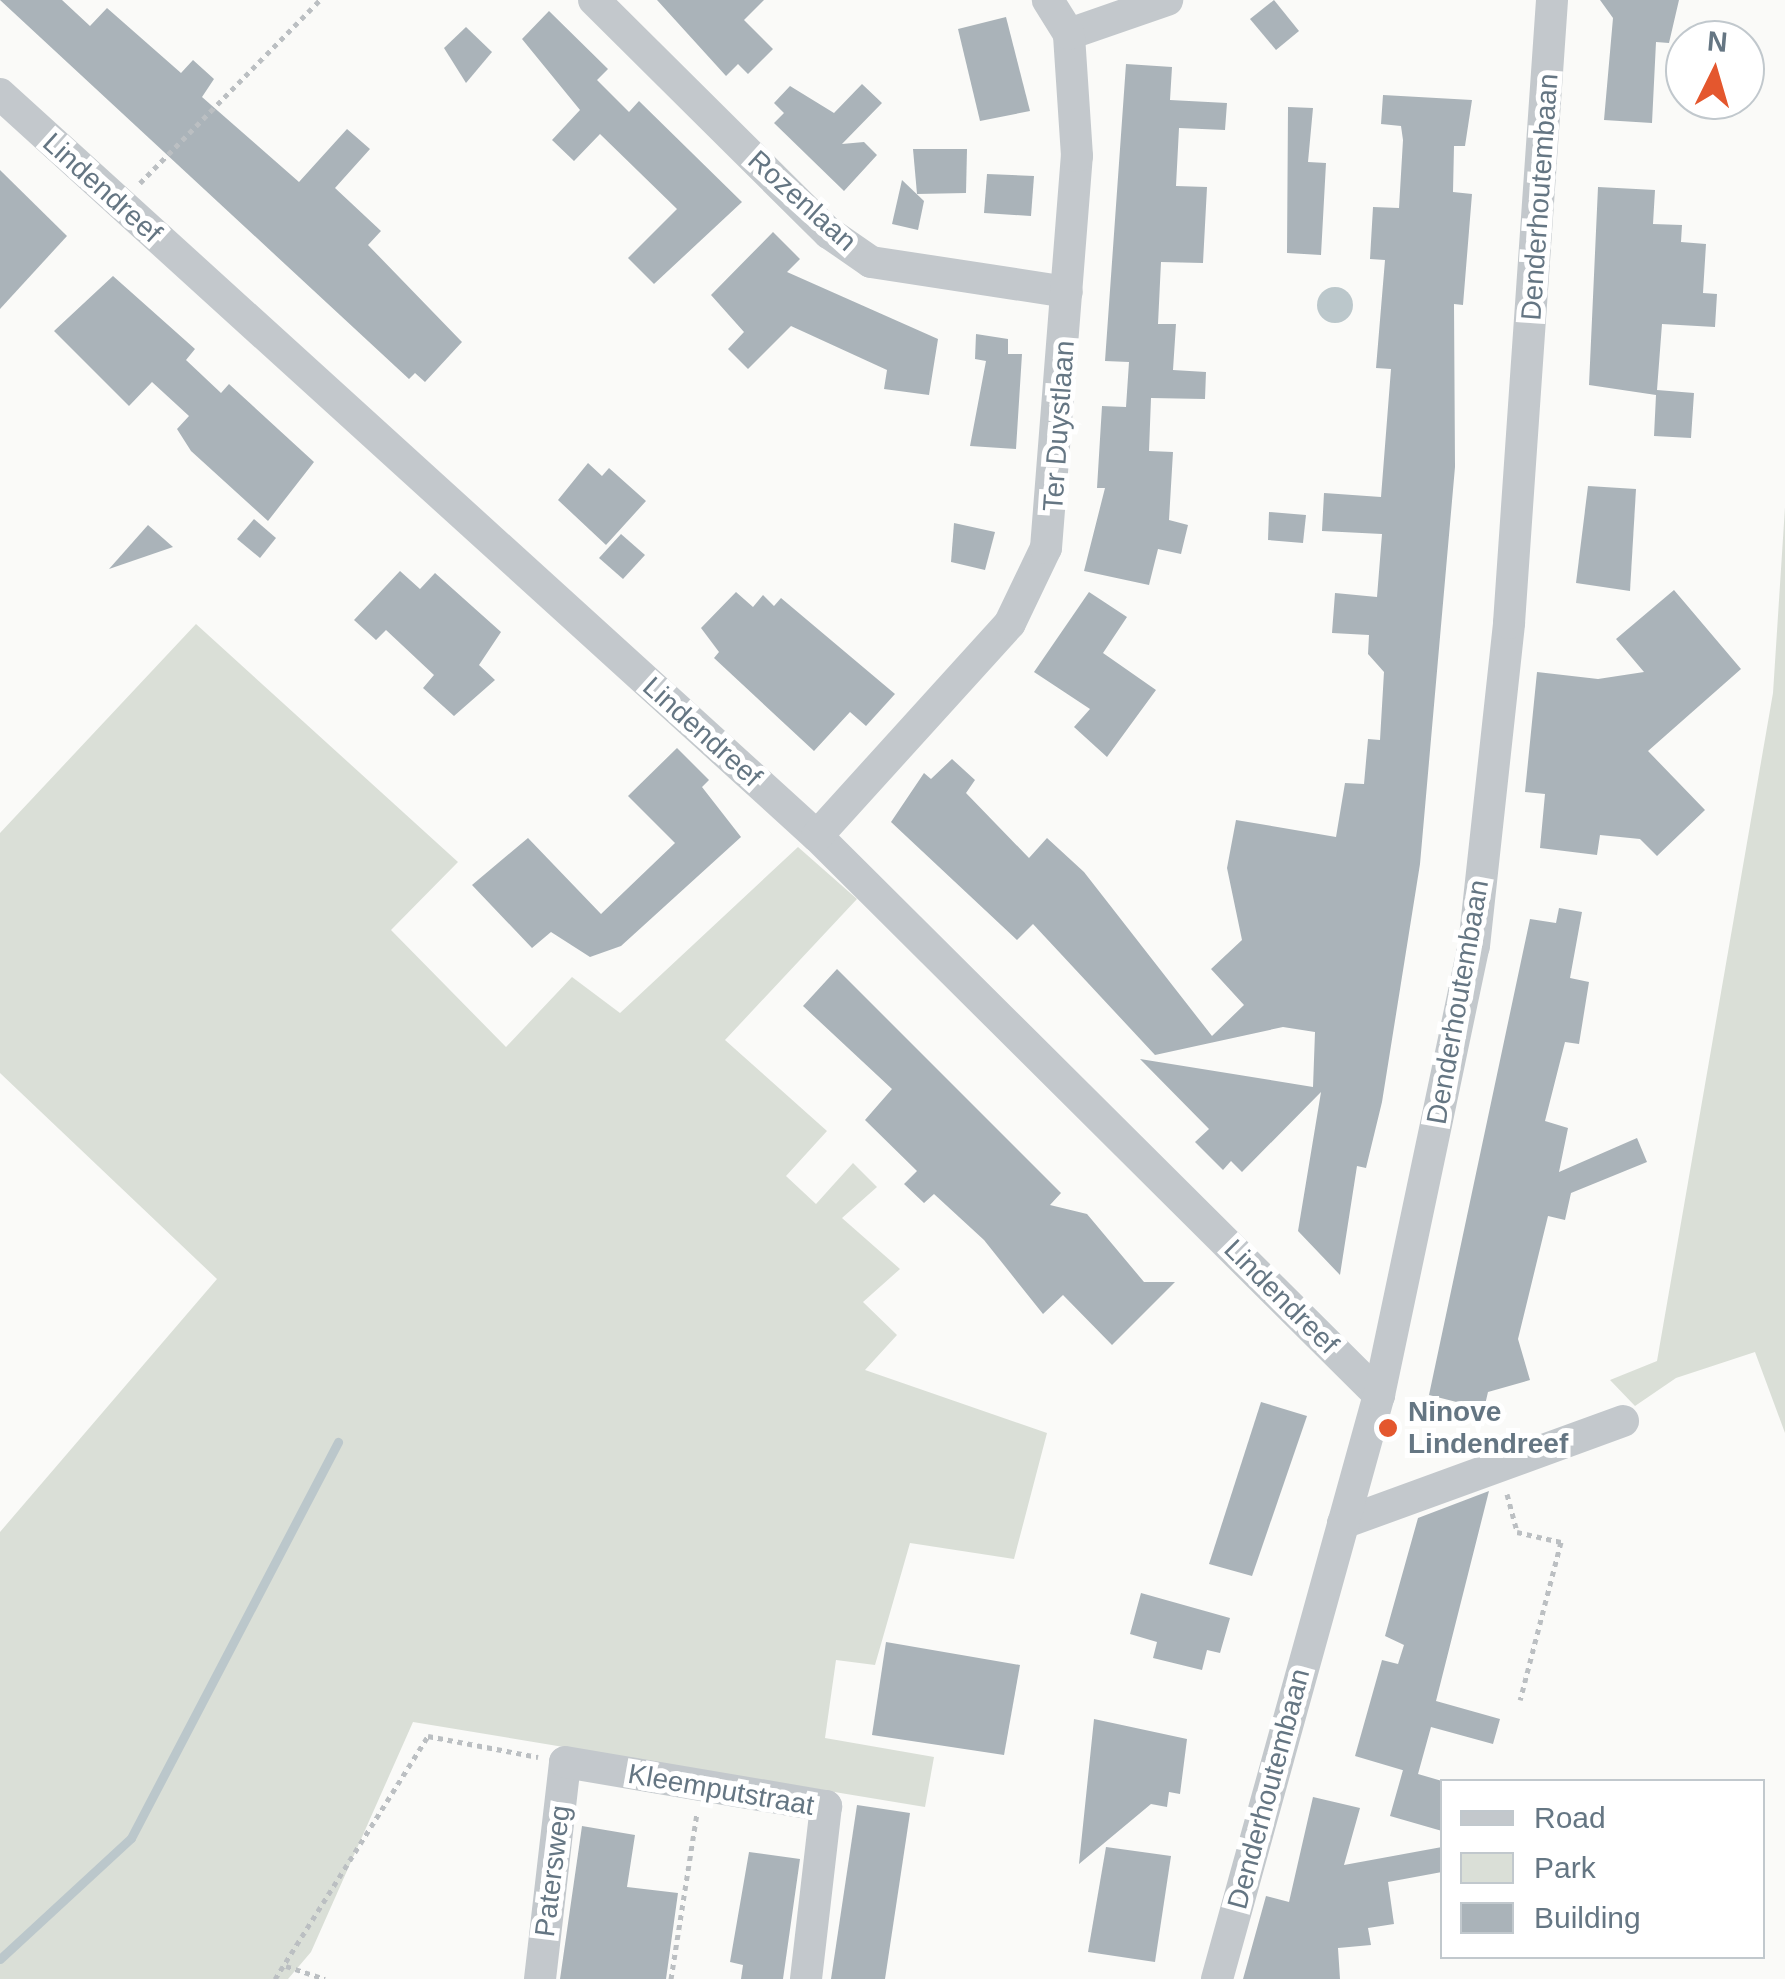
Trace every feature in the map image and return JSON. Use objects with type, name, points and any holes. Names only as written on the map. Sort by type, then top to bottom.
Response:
[{"type":"street","name":"Rozenlaan","points":[[594,0],[830,233],[871,262],[1067,292]]},
{"type":"street","name":"Ter Duystlaan","points":[[817,836],[983,656],[1031,588],[1055,508],[1077,156],[1070,34],[1048,0]]},
{"type":"street","points":[[1070,34],[1166,0]]},
{"type":"street","name":"Denderhoutembaan","points":[[1217,1979],[1380,1395],[1474,946],[1508,623],[1552,0]]},
{"type":"street","name":"Lindendreef","points":[[0,94],[817,836],[1380,1395]]},
{"type":"street","points":[[1344,1523],[1623,1421]]},
{"type":"street","name":"Kleemputstraat","points":[[566,1762],[826,1806],[806,1979]]},
{"type":"street","name":"Patersweg","points":[[540,1979],[566,1762]]},
{"type":"path","points":[[120,204],[320,0]]},
{"type":"path","points":[[1500,1465],[1518,1532],[1561,1542],[1520,1700]]},
{"type":"path","points":[[276,1979],[428,1736],[566,1762]]},
{"type":"path","points":[[671,1979],[701,1785]]},
{"type":"path","points":[[286,1966],[325,1979]]},
{"type":"green space","points":[[1785,507],[1785,1433],[1755,1352],[1676,1378],[1635,1406],[1610,1380],[1657,1361],[1773,693]]},
{"type":"green space","points":[[196,624],[458,862],[391,930],[506,1047],[572,977],[620,1013],[798,847],[857,899],[725,1040],[827,1131],[786,1176],[816,1204],[853,1163],[877,1187],[842,1218],[900,1269],[863,1302],[897,1335],[865,1370],[1047,1433],[1014,1559],[910,1543],[875,1665],[836,1660],[825,1738],[934,1757],[925,1807],[413,1722],[311,1952],[288,1979],[0,1979],[0,1532],[217,1279],[0,1073],[0,833]]},
{"type":"shaded area","points":[[1335,287],[1348,292],[1353,305],[1348,318],[1335,323],[1322,318],[1317,305],[1322,292]]},
{"type":"building","points":[[0,0],[62,0],[90,26],[107,8],[181,73],[193,60],[214,79],[202,97],[299,182],[347,129],[370,149],[335,188],[381,231],[368,245],[462,342],[425,382],[415,373],[409,379]]},
{"type":"building","points":[[657,0],[764,0],[744,20],[773,49],[748,74],[738,64],[726,76]]},
{"type":"building","points":[[1274,0],[1299,31],[1276,50],[1250,19]]},
{"type":"building","points":[[1600,0],[1679,0],[1674,20],[1665,20],[1665,43],[1656,42],[1652,123],[1604,120],[1613,18]]},
{"type":"building","points":[[549,11],[608,69],[597,80],[629,112],[639,101],[742,202],[654,284],[628,258],[677,209],[600,134],[574,161],[552,140],[580,110],[522,39]]},
{"type":"building","points":[[1006,17],[1030,111],[980,121],[958,29]]},
{"type":"building","points":[[466,27],[492,52],[466,83],[444,48]]},
{"type":"building","points":[[1126,64],[1172,67],[1170,100],[1227,103],[1225,130],[1179,128],[1176,186],[1207,187],[1203,263],[1161,262],[1158,324],[1176,324],[1173,370],[1206,372],[1205,399],[1151,398],[1149,451],[1173,452],[1169,520],[1188,525],[1181,554],[1158,549],[1149,585],[1084,571],[1105,488],[1097,488],[1102,406],[1126,407],[1129,362],[1105,361]]},
{"type":"building","points":[[862,84],[882,103],[842,144],[864,142],[877,155],[844,191],[774,123],[784,113],[774,103],[790,86],[834,113]]},
{"type":"building","points":[[1383,95],[1472,100],[1465,146],[1454,146],[1453,192],[1472,194],[1463,305],[1454,304],[1455,467],[1420,864],[1382,1102],[1366,1168],[1357,1166],[1340,1275],[1298,1231],[1321,1092],[1242,1172],[1231,1161],[1223,1170],[1195,1142],[1209,1129],[1140,1059],[1313,1087],[1315,1032],[1283,1027],[1155,1055],[1033,924],[1017,940],[891,822],[924,773],[931,779],[952,759],[975,780],[966,793],[1029,858],[1047,838],[1084,872],[1212,1036],[1244,1005],[1211,969],[1242,940],[1227,868],[1236,820],[1336,837],[1345,783],[1364,784],[1368,739],[1380,740],[1384,672],[1368,654],[1369,635],[1332,633],[1335,593],[1377,597],[1382,534],[1322,531],[1324,493],[1381,497],[1391,369],[1376,368],[1385,260],[1370,259],[1373,207],[1399,208],[1403,140],[1401,126],[1381,124]]},
{"type":"building","points":[[1288,107],[1313,108],[1308,162],[1326,163],[1321,255],[1287,253]]},
{"type":"building","points":[[913,149],[967,149],[966,193],[917,194]]},
{"type":"building","points":[[0,170],[67,236],[0,309]]},
{"type":"building","points":[[987,174],[1034,176],[1031,216],[984,213]]},
{"type":"building","points":[[902,180],[924,201],[918,230],[892,224]]},
{"type":"building","points":[[1598,187],[1655,190],[1653,224],[1682,225],[1681,242],[1706,244],[1703,293],[1717,294],[1715,327],[1662,324],[1657,390],[1694,393],[1691,438],[1654,436],[1656,395],[1589,385]]},
{"type":"building","points":[[773,232],[800,259],[787,272],[938,339],[929,395],[884,389],[887,370],[791,326],[748,369],[728,349],[744,332],[711,295]]},
{"type":"building","points":[[113,276],[195,349],[186,360],[221,393],[229,384],[314,462],[268,521],[191,451],[177,429],[189,416],[152,382],[129,406],[54,331]]},
{"type":"building","points":[[976,334],[1008,339],[1008,354],[1022,354],[1016,449],[970,446],[986,361],[975,359]]},
{"type":"building","points":[[588,463],[602,476],[609,468],[646,501],[606,545],[558,500]]},
{"type":"building","points":[[1588,486],[1636,489],[1630,591],[1576,583]]},
{"type":"building","points":[[1269,512],[1306,515],[1303,543],[1268,540]]},
{"type":"building","points":[[254,519],[276,538],[260,558],[237,539]]},
{"type":"building","points":[[954,523],[995,532],[985,570],[951,562]]},
{"type":"building","points":[[148,525],[173,547],[109,569]]},
{"type":"building","points":[[621,534],[645,555],[623,579],[599,558]]},
{"type":"building","points":[[400,571],[420,589],[435,573],[501,632],[479,665],[495,680],[454,716],[423,688],[434,675],[386,630],[376,640],[354,620]]},
{"type":"building","points":[[1674,590],[1741,669],[1648,751],[1705,810],[1657,856],[1640,839],[1600,835],[1597,855],[1540,848],[1545,794],[1525,792],[1537,672],[1598,679],[1644,672],[1616,639]]},
{"type":"building","points":[[736,592],[753,607],[763,595],[774,606],[781,598],[895,694],[866,726],[850,712],[814,751],[714,658],[719,652],[701,628]]},
{"type":"building","points":[[1089,592],[1127,617],[1103,653],[1156,690],[1107,757],[1074,727],[1090,709],[1034,672]]},
{"type":"building","points":[[677,748],[709,780],[702,787],[741,837],[621,946],[590,957],[551,932],[532,948],[472,885],[528,838],[601,914],[675,843],[628,796]]},
{"type":"building","points":[[1559,908],[1582,912],[1570,978],[1589,982],[1579,1044],[1565,1042],[1545,1121],[1568,1128],[1559,1172],[1637,1138],[1647,1162],[1571,1193],[1565,1220],[1548,1216],[1518,1339],[1530,1380],[1488,1392],[1484,1409],[1429,1395],[1530,919],[1556,923]]},
{"type":"building","points":[[837,969],[1061,1193],[1050,1205],[1087,1214],[1144,1282],[1175,1282],[1112,1345],[1063,1295],[1043,1314],[984,1240],[934,1194],[924,1203],[904,1184],[917,1171],[865,1120],[892,1089],[803,1006]]},
{"type":"building","points":[[1261,1402],[1307,1416],[1252,1576],[1209,1564]]},
{"type":"building","points":[[1489,1491],[1436,1701],[1500,1719],[1493,1744],[1431,1727],[1418,1774],[1440,1780],[1440,1830],[1390,1816],[1403,1770],[1355,1756],[1382,1660],[1398,1664],[1404,1645],[1385,1636],[1418,1518]]},
{"type":"building","points":[[1141,1593],[1230,1618],[1220,1653],[1207,1650],[1202,1670],[1153,1658],[1157,1642],[1130,1634]]},
{"type":"building","points":[[886,1642],[1020,1665],[1004,1755],[872,1735]]},
{"type":"building","points":[[1094,1719],[1187,1739],[1180,1794],[1169,1792],[1167,1807],[1151,1804],[1079,1864]]},
{"type":"building","points":[[1313,1797],[1360,1808],[1344,1865],[1440,1847],[1440,1872],[1388,1882],[1394,1924],[1368,1928],[1371,1945],[1338,1948],[1340,1979],[1243,1979],[1266,1896],[1289,1902]]},
{"type":"building","points":[[857,1805],[910,1813],[885,1979],[831,1979]]},
{"type":"building","points":[[582,1826],[635,1835],[627,1887],[678,1893],[666,1979],[560,1979]]},
{"type":"building","points":[[1106,1847],[1171,1856],[1155,1962],[1088,1952]]},
{"type":"building","points":[[749,1852],[800,1859],[783,1979],[741,1979],[743,1965],[730,1962]]},
{"type":"waterway","points":[[0,1959],[131,1838],[338,1442]]},
{"type":"place","name":"Ninove Lindendreef","points":[[1388,1428]]}]
